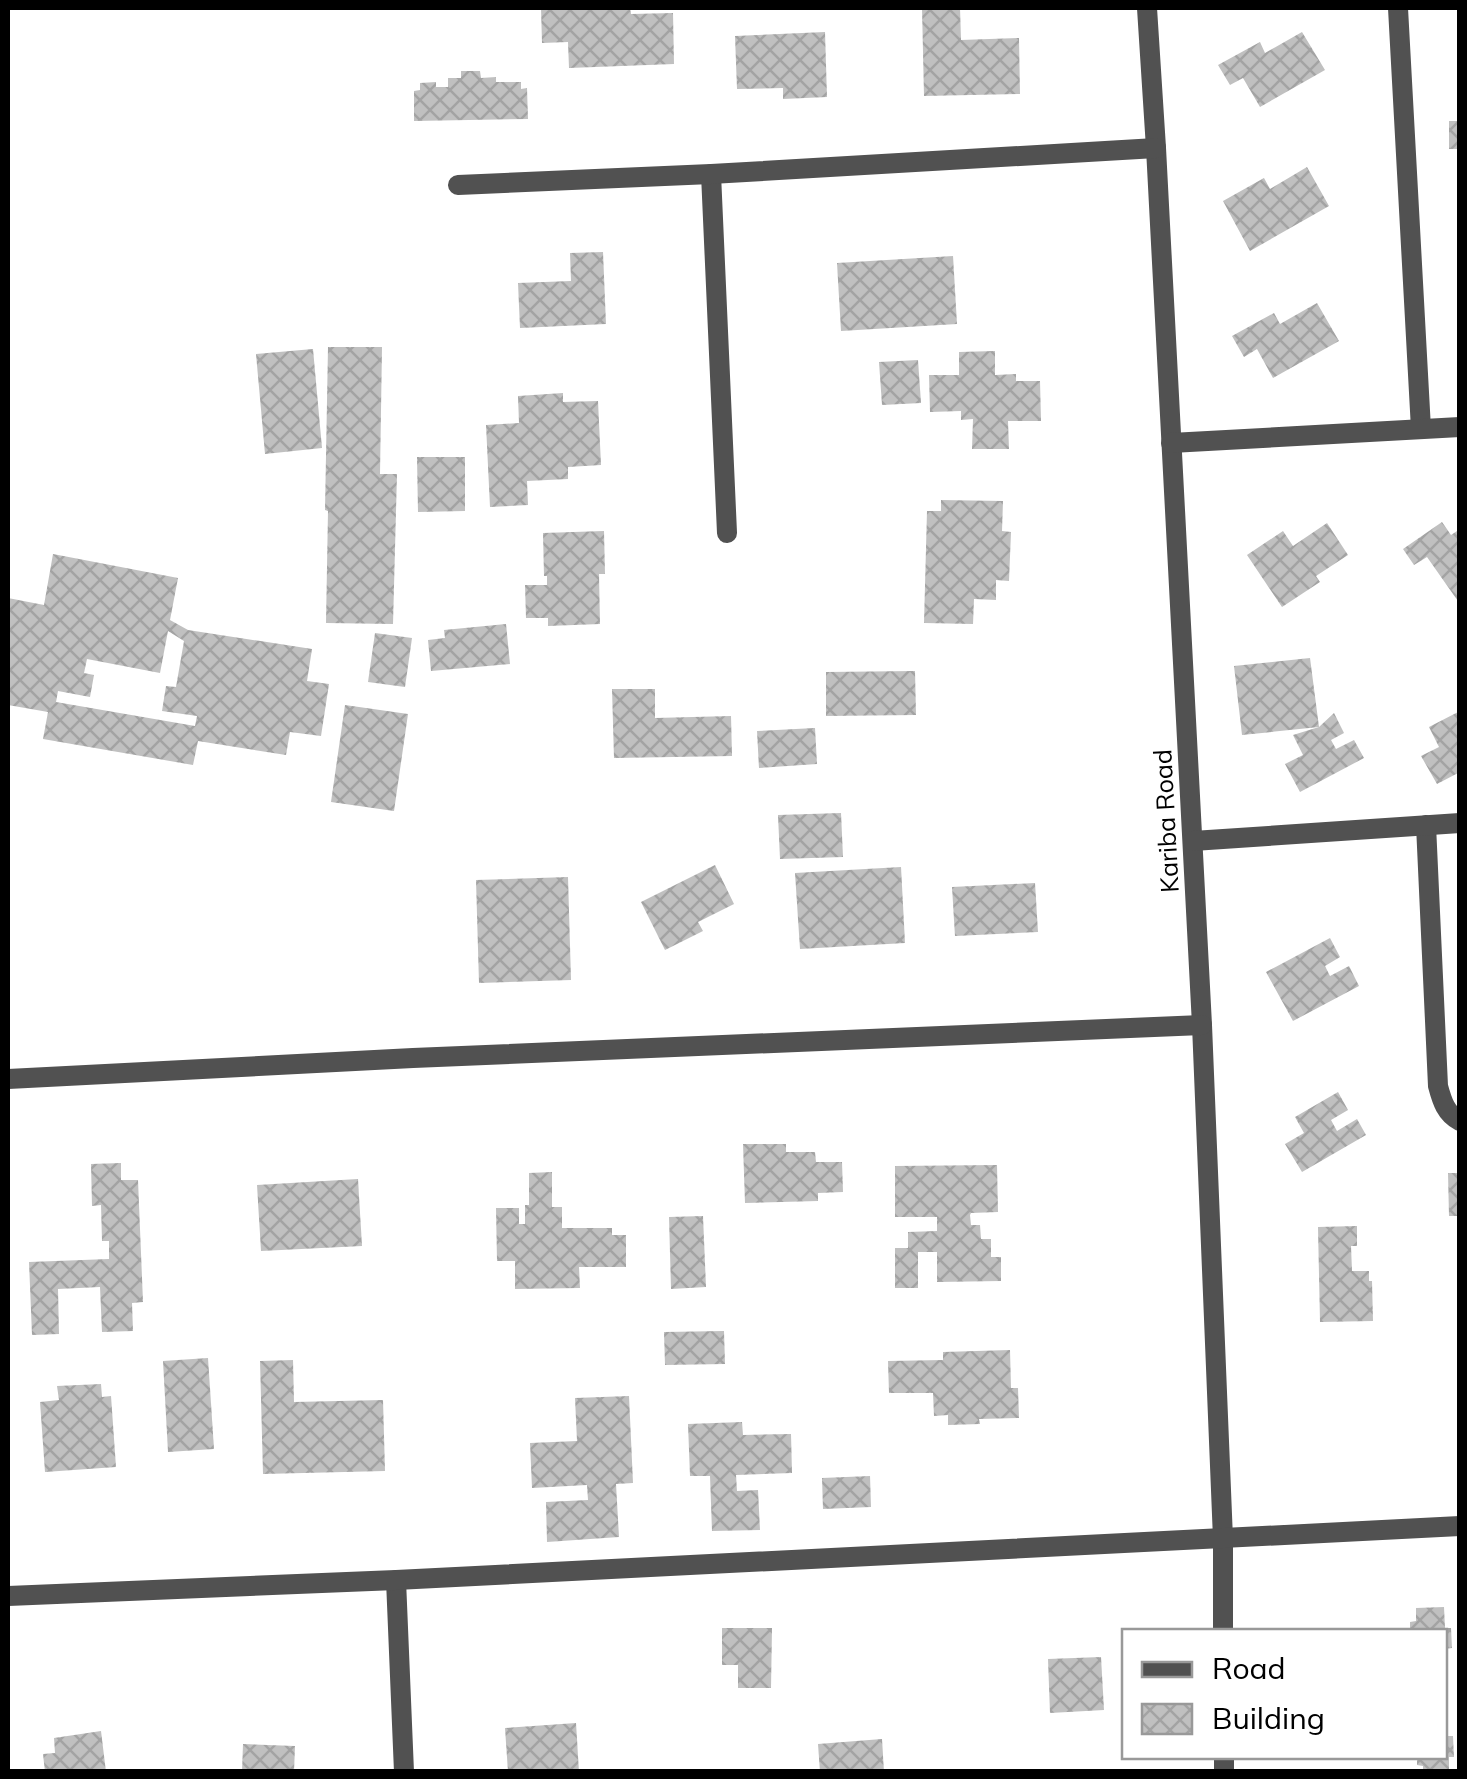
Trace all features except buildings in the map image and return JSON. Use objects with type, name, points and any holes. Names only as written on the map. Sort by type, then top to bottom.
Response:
[{"type":"street","name":"Kariba Road","points":[[1146,8],[1202,1025],[1223,1540],[1223,1629]]},
{"type":"street","points":[[1398,8],[1421,429]]},
{"type":"street","points":[[458,185],[1156,148]]},
{"type":"street","points":[[711,174],[727,534]]},
{"type":"street","points":[[1172,443],[1460,428]]},
{"type":"street","points":[[1193,841],[1460,823]]},
{"type":"street","points":[[1426,825],[1438,1086],[1443,1105],[1460,1121]]},
{"type":"street","points":[[8,1079],[1202,1025]]},
{"type":"street","points":[[8,1596],[1460,1526]]},
{"type":"street","points":[[396,1580],[404,1772]]}]
